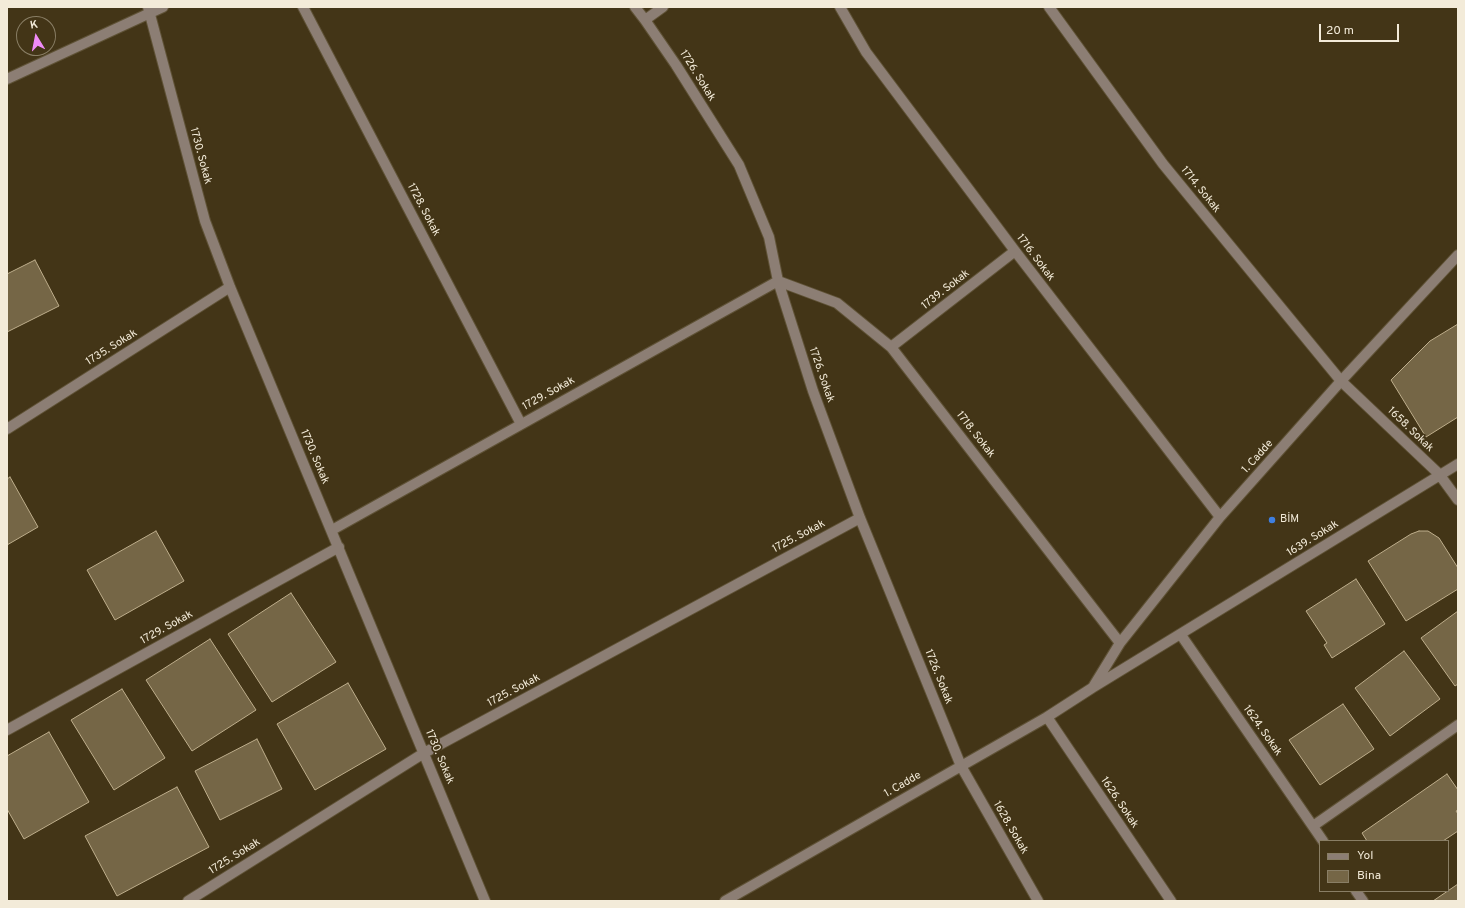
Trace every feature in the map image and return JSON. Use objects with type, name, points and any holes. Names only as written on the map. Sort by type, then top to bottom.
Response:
[{"type":"street","points":[[7,79],[148,10],[163,7]]},
{"type":"street","name":"1728. Sokak","points":[[303,7],[521,424]]},
{"type":"street","name":"1726. Sokak","points":[[635,7],[676,65],[738,166],[769,237],[778,281],[813,391],[860,518],[961,766]]},
{"type":"street","points":[[645,20],[664,7]]},
{"type":"street","name":"1716. Sokak","points":[[840,7],[866,52],[1015,251],[1220,518]]},
{"type":"street","name":"1714. Sokak","points":[[1050,7],[1163,164],[1341,382]]},
{"type":"street","name":"1730. Sokak","points":[[148,10],[205,221],[230,287],[485,901]]},
{"type":"street","name":"1739. Sokak","points":[[891,347],[1015,251]]},
{"type":"street","name":"1. Cadde","points":[[1092,688],[1120,643],[1220,518],[1341,382],[1458,255]]},
{"type":"street","name":"1729. Sokak","points":[[332,530],[778,281]]},
{"type":"street","name":"1718. Sokak","points":[[778,281],[837,303],[891,347],[1120,643]]},
{"type":"street","name":"1735. Sokak","points":[[7,429],[230,287]]},
{"type":"street","name":"1658. Sokak","points":[[1341,382],[1439,474],[1458,500]]},
{"type":"street","name":"1639. Sokak","points":[[1181,635],[1439,474],[1458,464]]},
{"type":"street","name":"1725. Sokak","points":[[188,901],[424,753],[860,518]]},
{"type":"street","name":"1729. Sokak","points":[[7,730],[339,547]]},
{"type":"street","name":"1. Cadde","points":[[725,901],[1047,717],[1092,688],[1181,635]]},
{"type":"street","name":"1624. Sokak","points":[[1181,635],[1322,840]]},
{"type":"street","name":"1626. Sokak","points":[[1047,717],[1171,901]]},
{"type":"street","points":[[1313,826],[1458,724]]},
{"type":"street","name":"1628. Sokak","points":[[961,766],[1038,901]]},
{"type":"street","points":[[1357,892],[1363,901]]},
{"type":"building","points":[[35,260],[59,306],[7,332],[7,274]]},
{"type":"building","points":[[1458,324],[1458,417],[1426,437],[1391,380],[1430,341]]},
{"type":"building","points":[[10,477],[38,527],[7,545],[7,479]]},
{"type":"building","points":[[156,531],[184,581],[115,620],[87,570]]},
{"type":"building","points":[[1419,531],[1428,531],[1439,538],[1458,568],[1458,589],[1406,621],[1368,561],[1411,534]]},
{"type":"building","points":[[1356,579],[1385,624],[1332,658],[1324,645],[1327,643],[1306,611]]},
{"type":"building","points":[[291,593],[336,662],[272,702],[228,634]]},
{"type":"building","points":[[1458,611],[1458,684],[1455,686],[1421,638]]},
{"type":"building","points":[[210,639],[256,710],[192,751],[146,680]]},
{"type":"building","points":[[1404,651],[1440,699],[1390,736],[1355,688]]},
{"type":"building","points":[[348,683],[386,749],[315,790],[277,724]]},
{"type":"building","points":[[122,689],[165,758],[114,790],[71,720]]},
{"type":"building","points":[[1343,704],[1374,749],[1320,785],[1289,740]]},
{"type":"building","points":[[49,732],[89,802],[24,839],[7,809],[7,756]]},
{"type":"building","points":[[257,739],[282,789],[220,820],[195,771]]},
{"type":"building","points":[[1447,774],[1458,790],[1458,810],[1456,811],[1458,814],[1458,831],[1444,840],[1366,840],[1362,833]]},
{"type":"building","points":[[177,787],[209,847],[117,896],[85,836]]},
{"type":"building","points":[[1458,884],[1458,901],[1433,901],[1446,892],[1449,892],[1449,890]]},
{"type":"place","name":"BİM","points":[[1272,520]]}]
